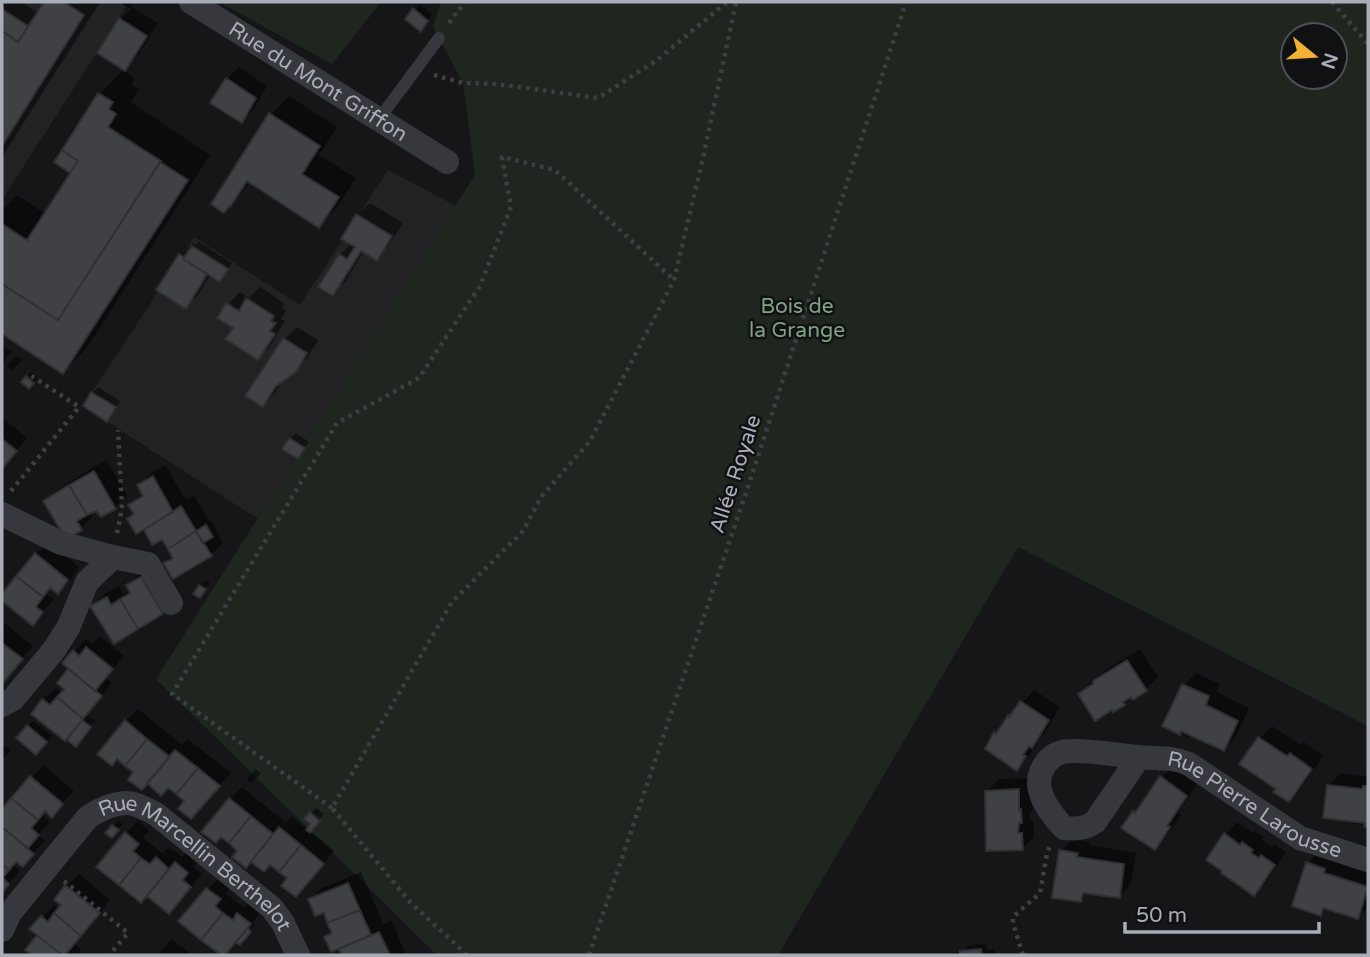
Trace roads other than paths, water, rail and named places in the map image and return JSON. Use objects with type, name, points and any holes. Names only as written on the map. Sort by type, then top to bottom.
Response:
[{"type":"street","name":"Rue du Mont Griffon","points":[[191,2],[447,162]]},
{"type":"street","points":[[6,503],[61,543],[148,564],[171,603]]},
{"type":"street","points":[[2,705],[13,699],[54,650],[68,628],[87,582],[113,557]]},
{"type":"street","name":"Rue Pierre Larousse","points":[[1139,757],[1095,822],[1086,828],[1064,828],[1055,820],[1042,798],[1038,785],[1041,771],[1055,754],[1069,750],[1176,758],[1300,838],[1368,860]]},
{"type":"street","name":"Rue Marcellin Berthelot","points":[[2,930],[10,913],[88,817],[99,809],[127,803],[156,814],[272,908],[283,923],[298,955]]},
{"type":"lane","points":[[379,119],[439,38]]},
{"type":"park label","name":"Bois de la Grange","points":[[797,318]]}]
